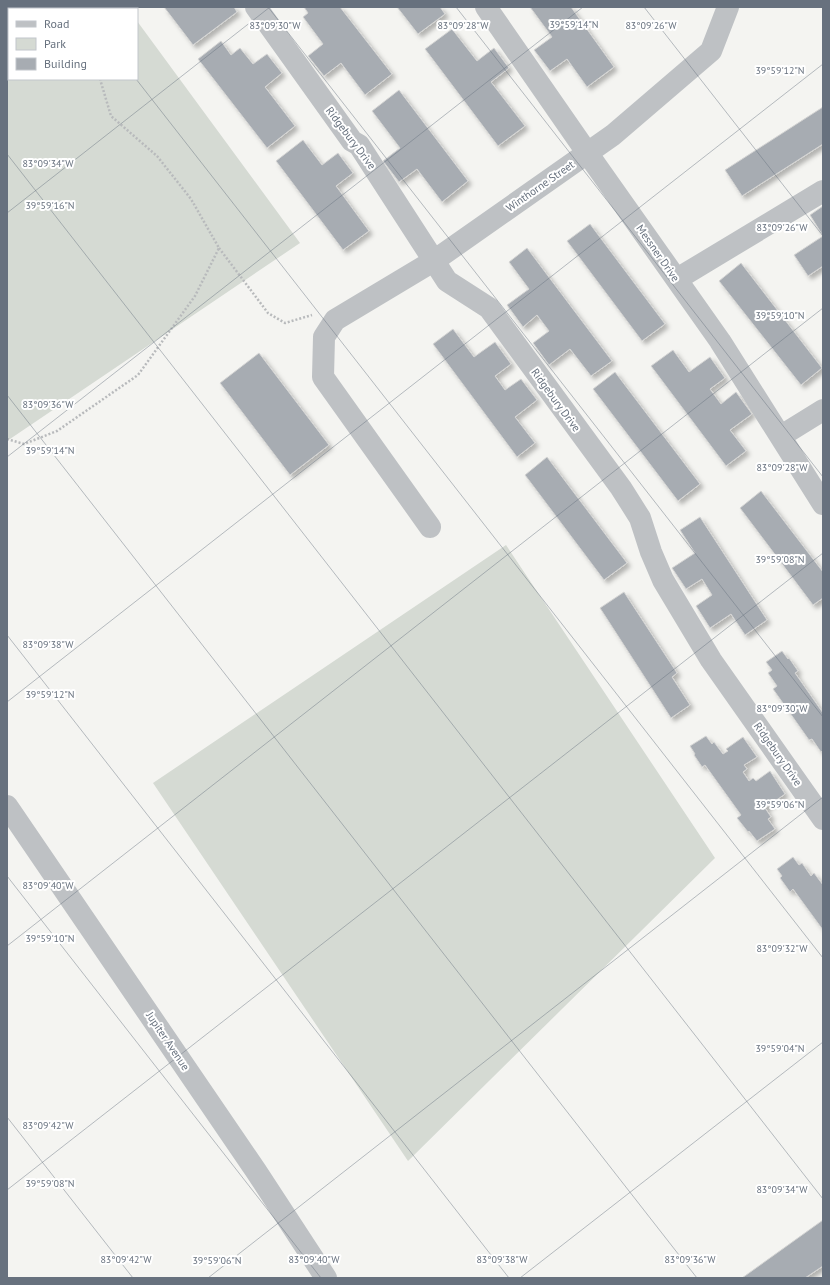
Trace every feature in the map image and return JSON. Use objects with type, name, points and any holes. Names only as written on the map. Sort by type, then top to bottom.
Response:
[{"type":"street","name":"Ridgebury Drive","points":[[256,7],[352,141],[359,145],[435,260],[447,281],[489,308],[621,488],[640,518],[651,552],[663,580],[711,660],[823,819]]},
{"type":"street","name":"Messner Drive","points":[[486,7],[720,341],[823,504]]},
{"type":"street","name":"Winthorne Street","points":[[329,329],[435,260],[613,135],[711,50],[728,7]]},
{"type":"street","points":[[677,279],[823,191]]},
{"type":"street","points":[[329,329],[323,377],[430,527]]},
{"type":"street","points":[[781,436],[823,410]]},
{"type":"street","name":"Jupiter Avenue","points":[[7,806],[256,1171],[326,1278]]},
{"type":"path","points":[[100,80],[111,116],[157,156],[191,199],[219,248],[268,313],[285,323],[316,314],[329,329]]},
{"type":"path","points":[[7,439],[24,444],[57,431],[138,375],[195,296],[219,248]]},
{"type":"green space","points":[[7,7],[126,7],[127,8],[8,8],[8,80],[138,80],[138,22],[300,243],[7,441]]},
{"type":"green space","points":[[506,545],[715,858],[408,1161],[153,783]]},
{"type":"building","points":[[164,7],[234,7],[237,12],[193,45]]},
{"type":"building","points":[[304,7],[340,7],[392,74],[365,95],[341,63],[324,76],[308,56],[323,44],[303,17],[308,13]]},
{"type":"building","points":[[397,7],[440,7],[445,14],[418,34]]},
{"type":"building","points":[[530,7],[571,7],[614,67],[587,87],[567,59],[550,71],[534,50],[552,37]]},
{"type":"building","points":[[452,29],[477,61],[494,48],[509,68],[491,82],[525,126],[498,146],[425,49]]},
{"type":"building","points":[[221,41],[231,55],[240,48],[253,64],[267,54],[282,73],[265,87],[295,126],[267,148],[198,59]]},
{"type":"building","points":[[399,90],[468,181],[442,202],[417,169],[399,182],[383,161],[400,148],[372,111]]},
{"type":"building","points":[[823,107],[823,144],[742,196],[725,170]]},
{"type":"building","points":[[303,140],[322,165],[338,153],[353,173],[336,186],[369,231],[343,250],[276,161]]},
{"type":"building","points":[[823,206],[823,236],[810,215]]},
{"type":"building","points":[[590,224],[665,324],[642,341],[567,241]]},
{"type":"building","points":[[823,236],[823,266],[808,276],[794,255]]},
{"type":"building","points":[[527,248],[612,361],[591,376],[570,349],[549,365],[533,343],[549,331],[537,315],[523,327],[507,305],[529,289],[509,262]]},
{"type":"building","points":[[741,263],[822,368],[801,385],[719,281]]},
{"type":"building","points":[[453,329],[474,357],[495,342],[511,364],[495,376],[505,390],[521,379],[537,400],[515,417],[535,443],[517,457],[433,344]]},
{"type":"building","points":[[673,350],[689,372],[710,357],[725,378],[710,389],[721,404],[736,392],[752,414],[730,430],[746,451],[726,466],[651,366]]},
{"type":"building","points":[[259,353],[329,445],[290,475],[220,383]]},
{"type":"building","points":[[615,372],[700,484],[678,501],[593,389]]},
{"type":"building","points":[[547,457],[627,563],[604,580],[525,475]]},
{"type":"building","points":[[761,491],[823,572],[823,598],[813,605],[740,508]]},
{"type":"building","points":[[700,517],[767,620],[745,635],[731,614],[710,628],[696,606],[712,595],[702,579],[686,589],[672,568],[695,553],[680,530]]},
{"type":"building","points":[[624,592],[677,673],[672,677],[690,705],[671,718],[600,608]]},
{"type":"building","points":[[782,651],[798,671],[795,673],[823,713],[823,750],[821,752],[812,739],[809,740],[773,689],[777,686],[768,673],[772,670],[766,662]]},
{"type":"building","points":[[706,736],[712,744],[714,742],[723,754],[728,751],[726,749],[743,737],[757,757],[744,765],[747,769],[743,772],[749,781],[753,778],[756,781],[770,771],[785,794],[765,808],[771,817],[768,819],[775,829],[757,841],[737,818],[741,815],[705,765],[702,767],[694,755],[695,754],[690,746]]},
{"type":"building","points":[[793,857],[799,865],[802,863],[811,876],[814,873],[823,885],[823,930],[793,889],[790,892],[780,878],[782,876],[777,869]]},
{"type":"building","points":[[823,1220],[823,1266],[805,1278],[742,1278]]}]
